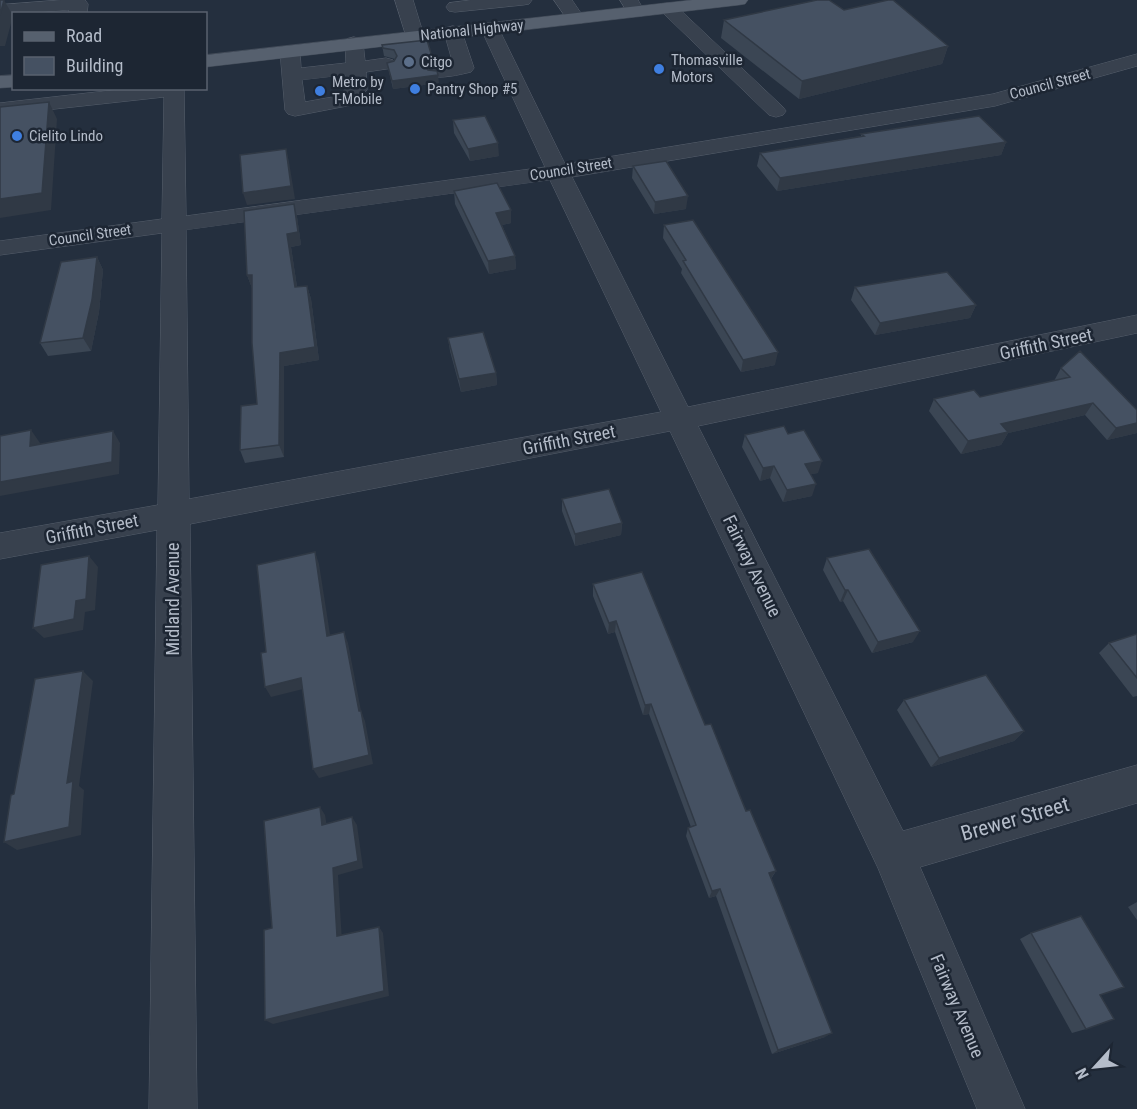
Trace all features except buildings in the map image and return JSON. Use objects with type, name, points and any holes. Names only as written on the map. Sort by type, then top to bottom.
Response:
[{"type":"main road","name":"National Highway","points":[[207,61],[290,51],[355,62],[415,36],[465,39],[633,6],[668,8],[739,0]]},
{"type":"street","points":[[404,0],[415,36]]},
{"type":"street","points":[[452,4],[523,0]]},
{"type":"street","points":[[563,0],[576,19]]},
{"type":"street","points":[[0,10],[79,4],[78,12]]},
{"type":"street","name":"Fairway Avenue","points":[[452,4],[465,39],[558,172],[893,854],[1001,1109]]},
{"type":"street","points":[[668,8],[776,111]]},
{"type":"street","points":[[432,61],[464,68],[465,39]]},
{"type":"street","points":[[290,51],[295,110],[345,101],[357,90],[355,62]]},
{"type":"street","name":"Council Street","points":[[0,248],[558,172],[995,100],[1137,60]]},
{"type":"street","points":[[292,75],[355,62],[387,66]]},
{"type":"street","points":[[0,109],[165,90]]},
{"type":"street","name":"Midland Avenue","points":[[173,1109],[174,90]]},
{"type":"street","name":"Griffith Street","points":[[0,546],[173,513],[350,483],[679,419],[1137,324]]},
{"type":"street","name":"Brewer Street","points":[[893,854],[1137,784]]},
{"type":"place","name":"Citgo","points":[[409,62]]},
{"type":"place","name":"Thomasville Motors","points":[[659,69]]},
{"type":"place","name":"Pantry Shop #5","points":[[415,89]]},
{"type":"place","name":"Metro by T-Mobile","points":[[320,91]]},
{"type":"place","name":"Cielito Lindo","points":[[17,136]]}]
